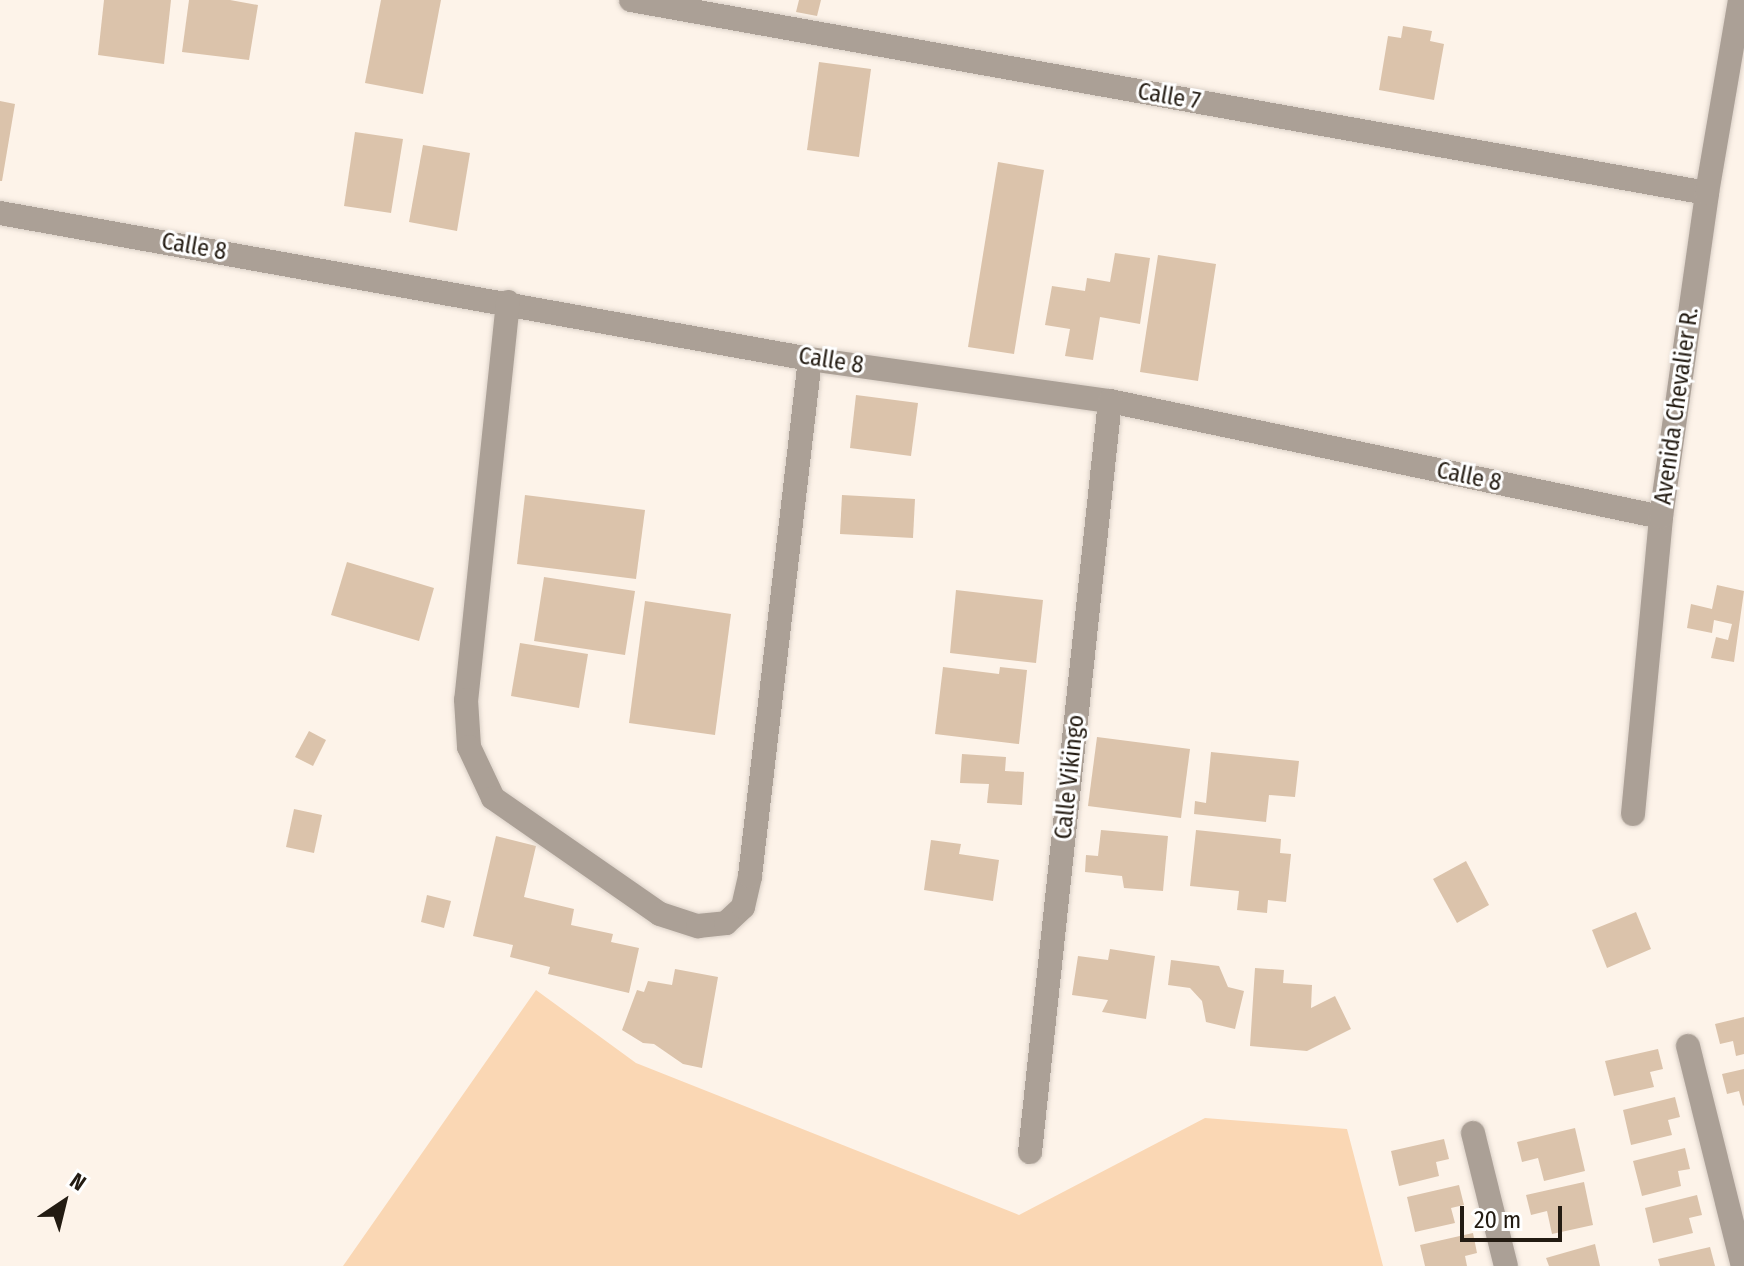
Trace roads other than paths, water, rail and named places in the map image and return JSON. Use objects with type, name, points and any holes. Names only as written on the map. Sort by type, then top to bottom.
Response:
[{"type":"street","name":"Calle 7","points":[[631,0],[1707,193]]},
{"type":"street","name":"Avenida Chevalier R.","points":[[1633,814],[1661,517],[1707,193],[1740,0]]},
{"type":"street","name":"Calle 8","points":[[0,213],[508,302],[810,359],[1110,401],[1661,517]]},
{"type":"street","points":[[508,302],[466,700],[469,747],[493,798],[660,914],[698,926],[726,923],[743,907],[750,876],[810,359]]},
{"type":"street","name":"Calle Vikingo","points":[[1030,1152],[1110,401]]},
{"type":"street","points":[[1688,1046],[1743,1266]]},
{"type":"street","points":[[1473,1133],[1506,1266]]}]
